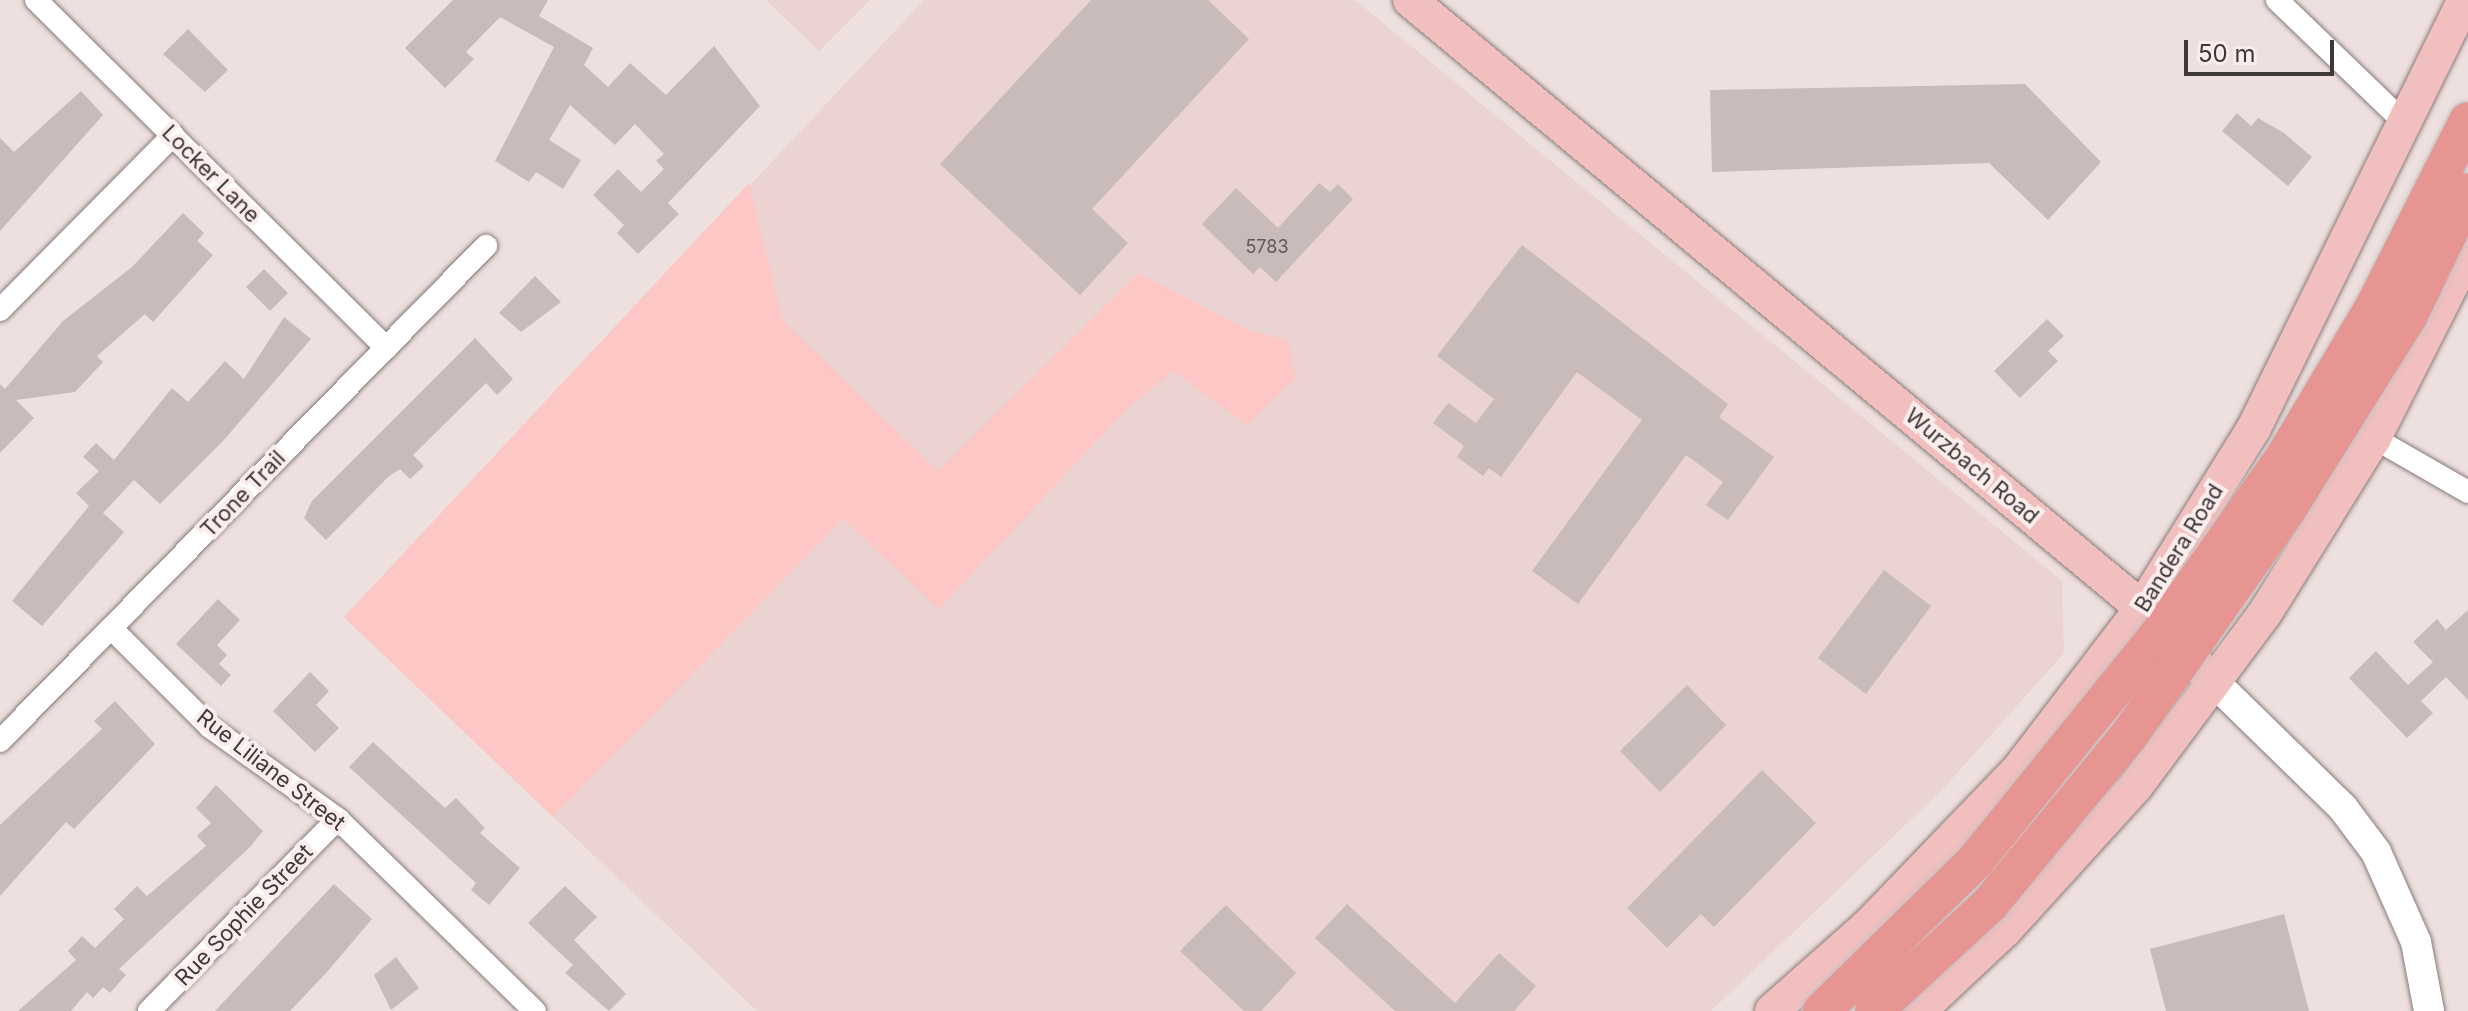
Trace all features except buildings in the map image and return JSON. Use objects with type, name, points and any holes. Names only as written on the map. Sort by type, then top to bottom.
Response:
[{"type":"highway","points":[[1822,1011],[1976,860],[2156,638],[2284,458],[2374,307],[2468,121]]},
{"type":"highway","points":[[1874,1011],[1990,904],[2130,734],[2288,508],[2409,315],[2468,192]]},
{"type":"main road","name":"Wurzbach Road","points":[[1410,0],[2142,608],[2343,808],[2376,852],[2416,942],[2429,1011]]},
{"type":"main road","name":"Bandera Road","points":[[1772,1011],[1867,927],[2019,769],[2142,608],[2254,428],[2465,0]]},
{"type":"main road","points":[[1919,1011],[2005,930],[2136,786],[2265,613],[2374,438],[2468,252]]},
{"type":"street","name":"Locker Lane","points":[[36,0],[386,348]]},
{"type":"street","points":[[2277,0],[2405,123]]},
{"type":"street","points":[[0,310],[173,135]]},
{"type":"street","name":"Trone Trail","points":[[0,741],[486,246]]},
{"type":"street","points":[[2374,438],[2468,492]]},
{"type":"street","name":"Rue Liliane Street","points":[[111,628],[210,727],[338,819],[535,1011]]},
{"type":"street","name":"Rue Sophie Street","points":[[149,1011],[338,819]]},
{"type":"shaded area","points":[[766,0],[870,0],[819,51]]},
{"type":"shaded area","points":[[924,0],[1355,0],[2062,581],[2064,653],[1943,789],[1711,1011],[757,1011],[344,617]]},
{"type":"shaded area","points":[[749,183],[784,322],[938,471],[1138,273],[1251,331],[1288,340],[1296,378],[1247,425],[1173,371],[1127,409],[939,609],[843,519],[553,817],[344,617]]}]
